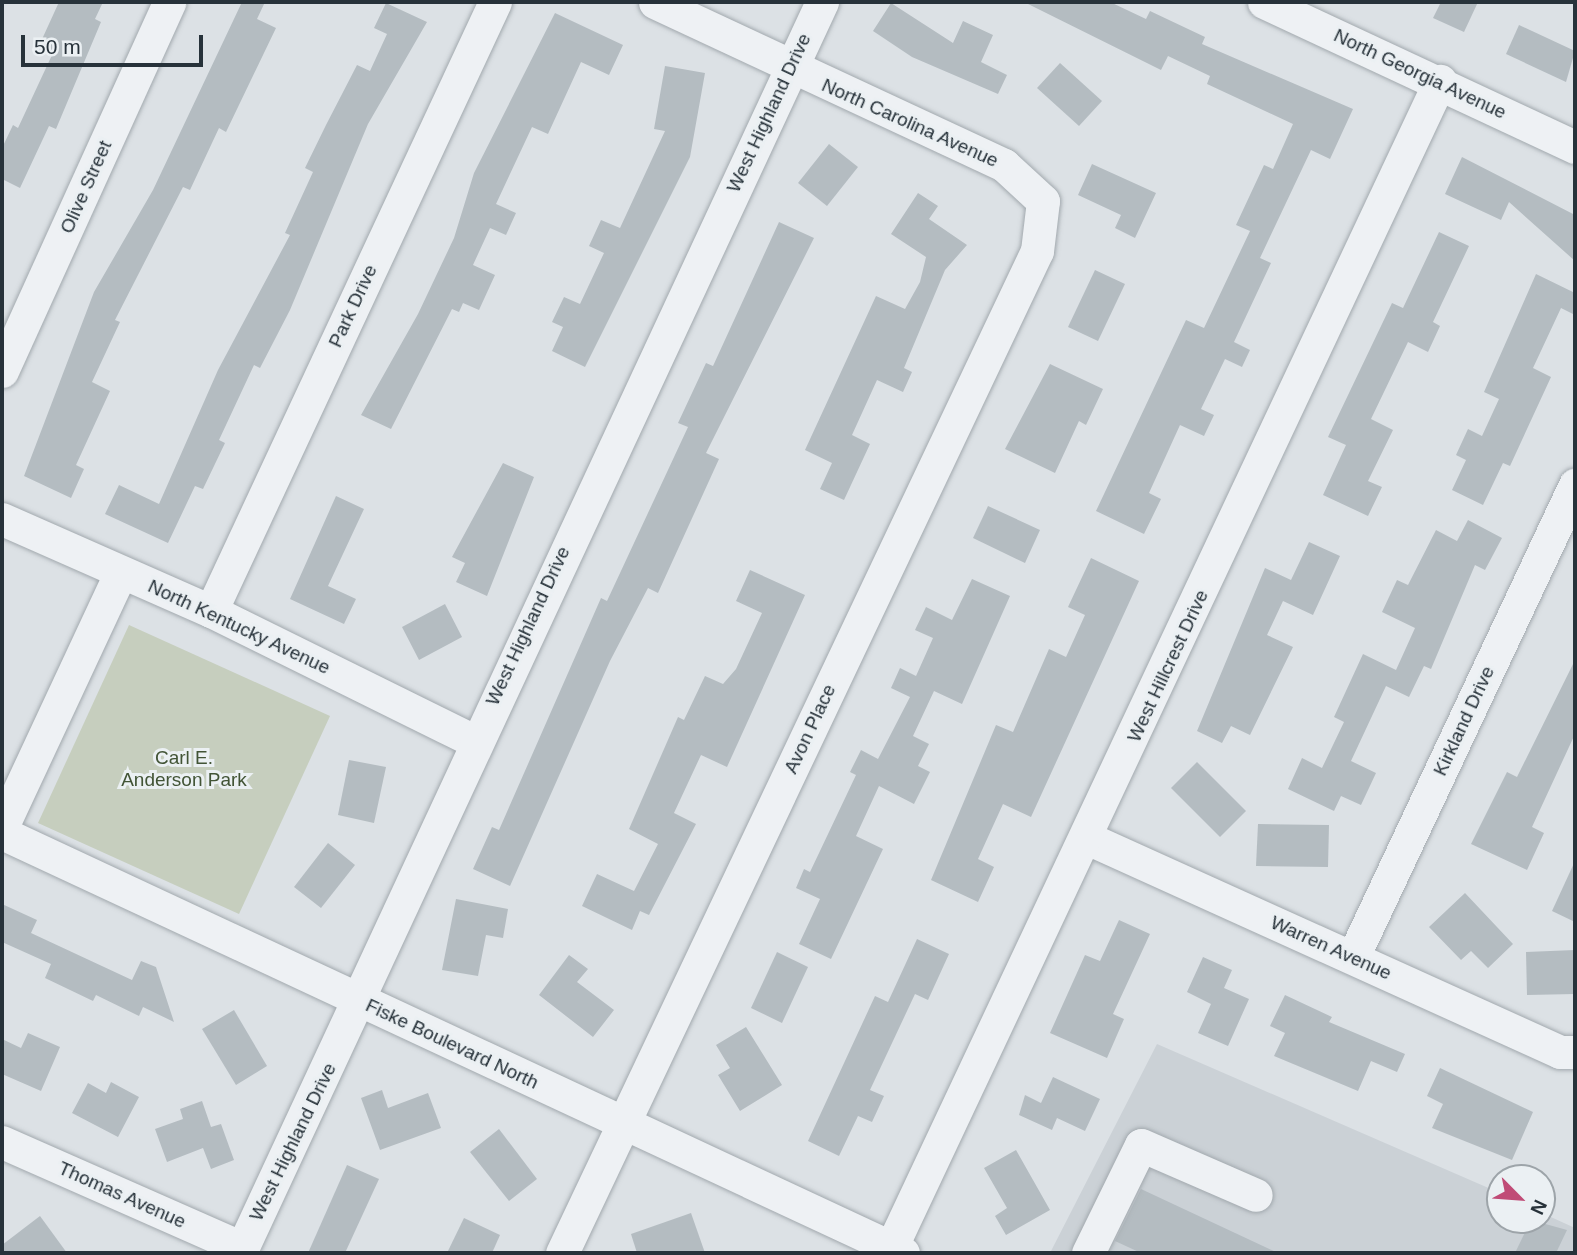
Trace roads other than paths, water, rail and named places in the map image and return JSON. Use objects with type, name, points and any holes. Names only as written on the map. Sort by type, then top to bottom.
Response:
[{"type":"street","name":"Olive Street","points":[[2,371],[169,2]]},
{"type":"street","name":"Park Drive","points":[[211,611],[495,2]]},
{"type":"street","name":"North Carolina Avenue","points":[[655,2],[789,68],[1004,164],[1043,201]]},
{"type":"street","name":"West Highland Drive","points":[[241,1251],[361,1000],[474,741],[822,2]]},
{"type":"street","name":"North Georgia Avenue","points":[[1264,2],[1440,81],[1575,147]]},
{"type":"street","name":"West Hillcrest Drive","points":[[897,1250],[1440,81]]},
{"type":"street","name":"Avon Place","points":[[562,1253],[1037,251],[1043,201]]},
{"type":"street","name":"Kirkland Drive","points":[[1353,957],[1575,485]]},
{"type":"street","name":"North Kentucky Avenue","points":[[2,519],[211,611],[474,741]]},
{"type":"street","points":[[2,827],[121,572]]},
{"type":"street","name":"Fiske Boulevard North","points":[[2,833],[897,1250]]},
{"type":"street","name":"Warren Avenue","points":[[1087,838],[1560,1052],[1575,1052]]},
{"type":"street","name":"Thomas Avenue","points":[[2,1142],[241,1251]]},
{"type":"street","points":[[1088,1253],[1140,1145],[1256,1195]]},
{"type":"park label","name":"Carl E. Anderson Park","points":[[184,769]]}]
